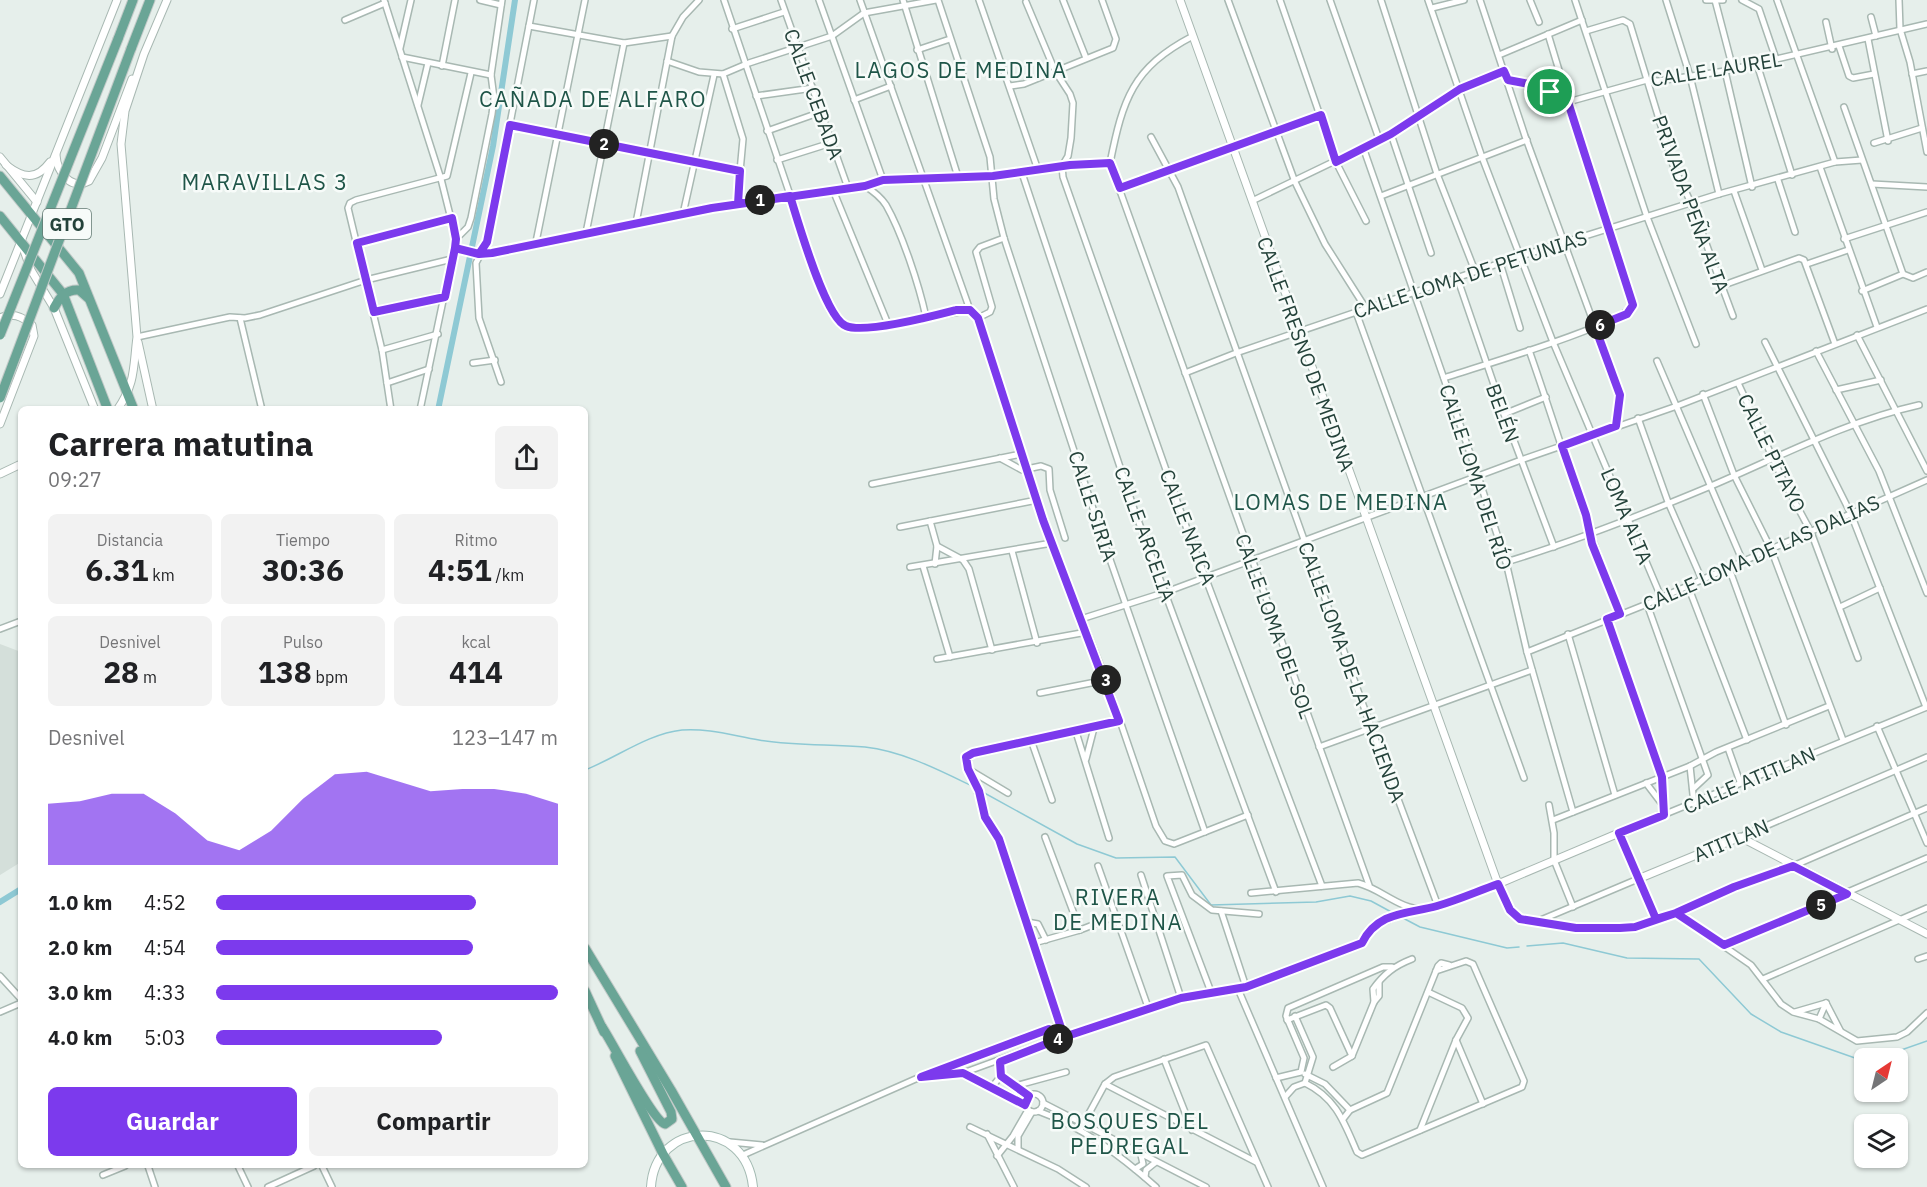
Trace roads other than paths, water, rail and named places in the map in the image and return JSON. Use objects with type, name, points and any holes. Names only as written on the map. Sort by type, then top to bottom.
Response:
[{"type":"main road","name":"GTO","points":[[0,335],[133,0]]},
{"type":"main road","name":"GTO","points":[[0,398],[150,0]]},
{"type":"main road","points":[[0,176],[79,273],[132,406]]},
{"type":"main road","points":[[0,216],[63,294],[106,406]]},
{"type":"main road","points":[[54,308],[63,294],[75,290],[86,295],[112,352]]},
{"type":"main road","points":[[588,953],[726,1187]]},
{"type":"main road","points":[[588,997],[663,1154],[682,1187]]},
{"type":"main road","points":[[602,1027],[630,1071],[653,1114],[660,1122],[668,1123],[672,1119],[671,1112],[633,1038],[625,1015]]},
{"type":"main road","points":[[651,1187],[654,1170],[663,1154],[676,1143],[695,1136],[713,1136],[730,1142],[743,1155],[752,1176],[753,1187]]},
{"type":"street","points":[[0,294],[117,0]]},
{"type":"street","points":[[56,152],[58,167],[66,178],[78,184],[89,181],[102,158],[125,96],[167,0]]},
{"type":"street","points":[[400,49],[411,0]]},
{"type":"street","points":[[442,66],[455,0]]},
{"type":"street","points":[[456,239],[468,227],[493,105],[491,75],[501,2],[480,0]]},
{"type":"street","points":[[501,382],[479,318],[479,287],[475,267],[478,253],[487,242],[534,0]]},
{"type":"street","points":[[536,242],[585,0]]},
{"type":"street","points":[[636,223],[672,36],[683,17],[699,0]]},
{"type":"street","points":[[724,0],[744,65],[831,312],[847,327],[863,328],[970,310]]},
{"type":"street","name":"CALLE CEBADA","points":[[781,0],[848,188]]},
{"type":"street","points":[[819,0],[883,180]]},
{"type":"street","points":[[860,0],[970,310],[978,318],[1052,543],[1106,680],[1156,826],[1170,844],[1248,815]]},
{"type":"street","points":[[667,61],[714,75],[723,74],[832,36],[864,13],[904,3],[937,0]]},
{"type":"street","name":"CALLE SIRIA","points":[[937,0],[985,141],[993,176],[994,199],[1004,238],[1205,832]]},
{"type":"street","points":[[979,0],[1038,170]]},
{"type":"street","points":[[1063,0],[1086,58]]},
{"type":"street","points":[[1010,86],[1024,84],[1115,45],[1115,34],[1102,0]]},
{"type":"street","name":"CALLE FRESNO DE MEDINA","points":[[1180,0],[1297,332],[1498,884],[1510,910],[1520,919],[1535,922]]},
{"type":"street","points":[[1228,0],[1295,182],[1325,244],[1365,308]]},
{"type":"street","points":[[1280,0],[1336,162],[1366,221]]},
{"type":"street","points":[[1330,0],[1379,139]]},
{"type":"street","points":[[1381,0],[1437,174],[1475,271]]},
{"type":"street","name":"LOMA ALTA","points":[[1428,0],[1482,157],[1553,342],[1661,597]]},
{"type":"street","points":[[1432,8],[1464,0]]},
{"type":"street","points":[[1480,0],[1527,140],[1620,395],[1616,426]]},
{"type":"street","points":[[1530,0],[1539,22]]},
{"type":"street","points":[[1575,0],[1647,217],[1696,344]]},
{"type":"street","points":[[1666,0],[1690,76],[1719,194]]},
{"type":"street","points":[[1706,0],[1723,0]]},
{"type":"street","points":[[1715,0],[1733,69]]},
{"type":"street","points":[[1742,0],[1759,9],[1776,59]]},
{"type":"street","points":[[1777,0],[1795,56],[1835,162]]},
{"type":"street","points":[[1899,0],[1900,29],[1924,120],[1922,129],[1927,152]]},
{"type":"street","points":[[345,20],[384,2],[452,218],[456,239],[455,248],[421,406]]},
{"type":"street","points":[[1026,2],[1055,70],[1070,94],[1073,104],[1068,156],[1062,166]]},
{"type":"street","points":[[904,3],[958,177]]},
{"type":"street","points":[[732,29],[784,12]]},
{"type":"street","points":[[1871,17],[1876,36]]},
{"type":"street","points":[[1499,55],[1582,20]]},
{"type":"street","name":"PRIVADA PEÑA ALTA","points":[[1586,32],[1623,20],[1630,24],[1673,165],[1691,203],[1733,316]]},
{"type":"street","points":[[1826,22],[1832,48]]},
{"type":"street","name":"CALLE LAUREL","points":[[1568,102],[1647,80],[1658,81],[1725,71],[1832,48],[1927,24]]},
{"type":"street","points":[[529,26],[624,43],[672,36]]},
{"type":"street","points":[[1444,378],[1595,327],[1631,310],[1632,299],[1607,229],[1548,34]]},
{"type":"street","points":[[455,248],[478,253],[738,204],[865,186],[883,180],[993,176],[1062,166],[1110,163],[1118,122],[1133,87],[1151,62],[1193,36]]},
{"type":"street","points":[[917,50],[950,39]]},
{"type":"street","points":[[1868,39],[1888,141]]},
{"type":"street","points":[[586,232],[624,43]]},
{"type":"street","points":[[1839,46],[1850,76],[1853,78],[1874,74]]},
{"type":"street","points":[[119,406],[135,373],[136,337],[121,144],[125,111],[144,54]]},
{"type":"street","points":[[402,57],[471,73],[491,75]]},
{"type":"street","points":[[418,108],[428,63]]},
{"type":"street","points":[[1757,64],[1792,176]]},
{"type":"street","points":[[1912,74],[1927,70]]},
{"type":"street","points":[[1252,201],[1391,134],[1460,89],[1504,71]]},
{"type":"street","points":[[1725,71],[1752,187]]},
{"type":"street","points":[[390,406],[382,350],[357,243],[348,215],[349,205],[356,200],[441,179],[450,173],[471,73]]},
{"type":"street","points":[[723,74],[742,128],[743,148],[738,204]]},
{"type":"street","points":[[683,214],[714,75]]},
{"type":"street","points":[[1508,80],[1535,85],[1568,102]]},
{"type":"street","points":[[854,100],[891,86]]},
{"type":"street","points":[[756,96],[813,88]]},
{"type":"street","points":[[1844,107],[1903,274]]},
{"type":"street","points":[[767,131],[821,112]]},
{"type":"street","points":[[1120,188],[1321,115]]},
{"type":"street","points":[[510,125],[740,171]]},
{"type":"street","points":[[1875,143],[1922,129]]},
{"type":"street","points":[[1391,134],[1431,253]]},
{"type":"street","name":"CALLE LOMA DE LA HACIENDA","points":[[1151,137],[1178,187],[1371,727],[1438,906]]},
{"type":"street","points":[[1381,196],[1527,140]]},
{"type":"street","points":[[777,160],[831,142]]},
{"type":"street","name":"CALLE LOMA DEL RÍO","points":[[1363,147],[1479,476],[1506,562],[1527,652],[1573,812]]},
{"type":"street","points":[[6,165],[22,176],[32,176],[46,168],[56,152]]},
{"type":"street","points":[[0,158],[37,202]]},
{"type":"street","name":"CALLE LOMA DE PETUNIAS","points":[[1185,373],[1365,308],[1565,242],[1719,194],[1778,180],[1835,162],[1862,160]]},
{"type":"street","name":"CALLE LOMA DEL SOL","points":[[1110,163],[1135,239],[1369,885]]},
{"type":"street","name":"CALLE NAICA","points":[[1062,166],[1063,177],[1137,390],[1322,886]]},
{"type":"street","points":[[1820,167],[1862,291],[1877,327]]},
{"type":"street","name":"CALLE ARCELIA","points":[[1022,173],[1131,501],[1276,892]]},
{"type":"street","points":[[1778,180],[1795,232]]},
{"type":"street","points":[[1872,184],[1927,188]]},
{"type":"street","points":[[865,186],[886,206],[920,289],[926,317]]},
{"type":"street","points":[[832,190],[888,324]]},
{"type":"street","points":[[1734,191],[1762,270]]},
{"type":"street","points":[[1844,239],[1927,212]]},
{"type":"street","points":[[357,243],[452,218]]},
{"type":"street","points":[[978,318],[990,312],[991,303],[975,255],[978,249],[1004,238]]},
{"type":"street","points":[[21,241],[31,270],[54,308],[93,406]]},
{"type":"street","points":[[1807,264],[1848,250]]},
{"type":"street","points":[[1721,286],[1799,258],[1807,264],[1835,344]]},
{"type":"street","points":[[136,337],[230,317],[260,315],[366,280],[452,260]]},
{"type":"street","points":[[1500,263],[1520,328]]},
{"type":"street","points":[[1862,291],[1903,274],[1913,278],[1927,272]]},
{"type":"street","name":"BELÉN","points":[[1458,277],[1486,364],[1554,548]]},
{"type":"street","points":[[374,312],[445,297]]},
{"type":"street","points":[[1081,619],[1127,605],[1521,460],[1677,406],[1927,309]]},
{"type":"street","points":[[1356,312],[1524,778]]},
{"type":"street","points":[[0,318],[21,316],[32,325],[34,336],[0,424]]},
{"type":"street","points":[[240,318],[261,406]]},
{"type":"street","points":[[382,350],[438,334]]},
{"type":"street","points":[[1857,335],[1927,471]]},
{"type":"street","points":[[136,337],[152,406]]},
{"type":"street","points":[[1765,342],[1851,514],[1927,707]]},
{"type":"street","points":[[1529,350],[1591,534],[1592,544],[1620,614]]},
{"type":"street","points":[[1816,351],[1856,426],[1889,497],[1927,593]]},
{"type":"street","points":[[473,363],[495,360]]},
{"type":"street","points":[[1657,362],[1743,562]]},
{"type":"street","points":[[387,383],[429,369]]},
{"type":"street","points":[[1836,390],[1881,380]]},
{"type":"street","name":"CALLE PITAYO","points":[[1738,383],[1773,459],[1811,532],[1858,658]]},
{"type":"street","points":[[1703,394],[1734,476],[1771,549],[1843,740]]},
{"type":"street","points":[[1504,414],[1546,397]]},
{"type":"street","points":[[1506,562],[1591,534],[1814,442],[1897,410],[1919,405]]},
{"type":"street","points":[[1638,418],[1668,502],[1702,580]]},
{"type":"street","points":[[872,484],[1021,454]]},
{"type":"street","points":[[1000,458],[1015,468],[1027,470],[1041,466],[1049,469],[1050,490],[1065,538]]},
{"type":"street","points":[[0,474],[18,465]]},
{"type":"street","name":"CALLE LOMA DE LAS DALIAS","points":[[1527,652],[1647,604],[1927,480]]},
{"type":"street","points":[[900,527],[1037,500]]},
{"type":"street","points":[[930,521],[937,546],[935,564]]},
{"type":"street","points":[[910,567],[963,560],[1052,543]]},
{"type":"street","points":[[937,546],[963,560],[972,575],[992,650]]},
{"type":"street","points":[[1012,551],[1037,643]]},
{"type":"street","points":[[923,566],[950,657]]},
{"type":"street","points":[[1730,568],[1786,725]]},
{"type":"street","points":[[1688,586],[1747,740]]},
{"type":"street","points":[[1840,607],[1880,588]]},
{"type":"street","points":[[1647,604],[1708,777],[1693,789]]},
{"type":"street","points":[[1607,619],[1662,777],[1664,815]]},
{"type":"street","points":[[0,630],[18,622]]},
{"type":"street","points":[[937,660],[1087,632]]},
{"type":"street","points":[[1568,634],[1615,795]]},
{"type":"street","points":[[1319,747],[1432,704],[1532,670]]},
{"type":"street","points":[[1040,693],[1106,680]]},
{"type":"street","points":[[1552,820],[1690,766],[1829,706]]},
{"type":"street","name":"CALLE ATITLAN","points":[[1438,906],[1498,884],[1694,804],[1740,782],[1927,707]]},
{"type":"street","points":[[1064,1037],[999,839],[985,817],[979,791],[968,769],[966,757],[973,753],[1119,721]]},
{"type":"street","points":[[1877,726],[1898,769],[1927,843]]},
{"type":"street","points":[[1085,760],[1094,728]]},
{"type":"street","points":[[1076,732],[1110,838]]},
{"type":"street","points":[[1031,740],[1052,801]]},
{"type":"street","points":[[1728,748],[1740,782]]},
{"type":"street","name":"ATITLAN","points":[[1535,922],[1927,757]]},
{"type":"street","points":[[1690,766],[1694,804]]},
{"type":"street","points":[[968,769],[1008,793]]},
{"type":"street","points":[[1646,783],[1662,804]]},
{"type":"street","points":[[1549,805],[1554,860],[1573,907]]},
{"type":"street","points":[[1535,922],[1576,928],[1620,928],[1656,919],[1793,866],[1927,808]]},
{"type":"street","points":[[1619,833],[1656,919]]},
{"type":"street","points":[[1046,837],[1080,930]]},
{"type":"street","points":[[1740,837],[1927,934]]},
{"type":"street","points":[[1724,945],[1927,858]]},
{"type":"street","points":[[1098,866],[1149,1010]]},
{"type":"street","points":[[1141,875],[1181,998]]},
{"type":"street","points":[[1211,992],[1167,876],[1182,875],[1192,896],[1212,910],[1259,914]]},
{"type":"street","points":[[1251,892],[1276,892],[1345,882],[1369,885],[1394,901],[1413,909]]},
{"type":"street","points":[[1394,901],[1398,914]]},
{"type":"street","points":[[921,1077],[963,1073],[1000,1062],[1056,1039],[1181,998],[1246,987],[1362,943],[1369,930],[1398,914],[1413,909],[1438,906]]},
{"type":"street","points":[[1762,979],[1927,908]]},
{"type":"street","points":[[1221,911],[1246,987]]},
{"type":"street","points":[[1676,913],[1751,965],[1775,998],[1793,1012],[1820,1019],[1861,1041],[1897,1036],[1907,1032],[1927,1013]]},
{"type":"street","points":[[1034,943],[1080,930],[1116,916]]},
{"type":"street","points":[[1027,922],[1038,924],[1046,940]]},
{"type":"street","points":[[1918,959],[1927,956]]},
{"type":"street","points":[[1300,1072],[1304,1058],[1287,1020],[1288,1008],[1378,969],[1392,967],[1412,958]]},
{"type":"street","points":[[1284,1096],[1294,1087],[1305,1083],[1322,1092],[1337,1108],[1357,1152],[1362,1155],[1522,1087],[1524,1081],[1473,964],[1466,961],[1450,966],[1441,963],[1387,1093],[1350,1110],[1343,1119]]},
{"type":"street","points":[[1333,1067],[1352,1056],[1374,1002],[1373,989],[1392,967]]},
{"type":"street","points":[[1378,969],[1383,976]]},
{"type":"street","points":[[0,976],[18,997]]},
{"type":"street","points":[[1238,989],[1323,1187]]},
{"type":"street","points":[[1420,1131],[1456,1041],[1467,1023],[1466,1013],[1457,1005],[1428,992]]},
{"type":"street","points":[[0,1012],[18,1003]]},
{"type":"street","points":[[1793,1012],[1826,1003]]},
{"type":"street","points":[[1820,1019],[1826,1003]]},
{"type":"street","points":[[1826,1003],[1840,1030]]},
{"type":"street","points":[[1287,1020],[1322,1005],[1330,1008],[1352,1056]]},
{"type":"street","points":[[1295,1016],[1313,1057],[1305,1083]]},
{"type":"street","points":[[743,1155],[921,1077],[1049,1029],[1056,1039]]},
{"type":"street","points":[[1456,1041],[1484,1104]]},
{"type":"street","points":[[1081,1127],[1105,1084],[1114,1077],[1201,1045],[1209,1048],[1268,1187]]},
{"type":"street","points":[[1164,1059],[1192,1130]]},
{"type":"street","points":[[991,1088],[1001,1076],[1000,1062]]},
{"type":"street","points":[[1015,1086],[1066,1072]]},
{"type":"street","points":[[1276,1078],[1300,1072],[1308,1075],[1325,1084],[1350,1110]]},
{"type":"street","points":[[963,1073],[1031,1109],[1081,1127],[1206,1187]]},
{"type":"street","points":[[1001,1076],[1029,1096],[1037,1095]]},
{"type":"street","points":[[1036,1080],[1037,1095],[1043,1103],[1081,1127],[1155,1187]]},
{"type":"street","points":[[1105,1084],[1256,1162]]},
{"type":"street","points":[[1018,1149],[1018,1136],[1031,1109],[1029,1096]]},
{"type":"street","points":[[997,1156],[1031,1109],[1043,1103]]},
{"type":"street","points":[[970,1127],[1018,1149],[1086,1187]]},
{"type":"street","points":[[987,1134],[1014,1187]]},
{"type":"street","points":[[730,1142],[751,1145],[770,1144]]},
{"type":"street","points":[[1135,1169],[1143,1164],[1141,1155]]},
{"type":"street","points":[[1145,1177],[1146,1170],[1156,1162]]},
{"type":"street","points":[[103,1175],[120,1168]]},
{"type":"street","points":[[149,1168],[155,1187]]},
{"type":"street","points":[[239,1168],[248,1187]]},
{"type":"street","points":[[268,1187],[310,1168]]},
{"type":"street","points":[[323,1168],[332,1187]]},
{"type":"waterway","points":[[439,406],[493,146],[515,0]]},
{"type":"waterway","points":[[588,769],[657,736],[669,732],[692,730],[711,731],[772,742],[879,749],[920,762],[972,786]]},
{"type":"waterway","points":[[979,790],[1077,844],[1116,858],[1175,857],[1211,905],[1316,902],[1350,896],[1371,901],[1395,914]]},
{"type":"waterway","points":[[0,902],[18,891]]},
{"type":"waterway","points":[[1401,917],[1420,927],[1507,948],[1519,947]]},
{"type":"waterway","points":[[1527,946],[1563,943],[1627,958],[1699,959],[1751,1014],[1781,1032],[1855,1058],[1884,1056],[1927,1041]]},
{"type":"district","name":"LAGOS DE MEDINA","points":[[961,69]]},
{"type":"district","name":"CAÑADA DE ALFARO","points":[[593,98]]},
{"type":"district","name":"MARAVILLAS 3","points":[[265,181]]},
{"type":"district","name":"LOMAS DE MEDINA","points":[[1341,501]]},
{"type":"district","name":"RIVERA DE MEDINA","points":[[1118,908]]},
{"type":"district","name":"BOSQUES DEL PEDREGAL","points":[[1130,1132]]}]
